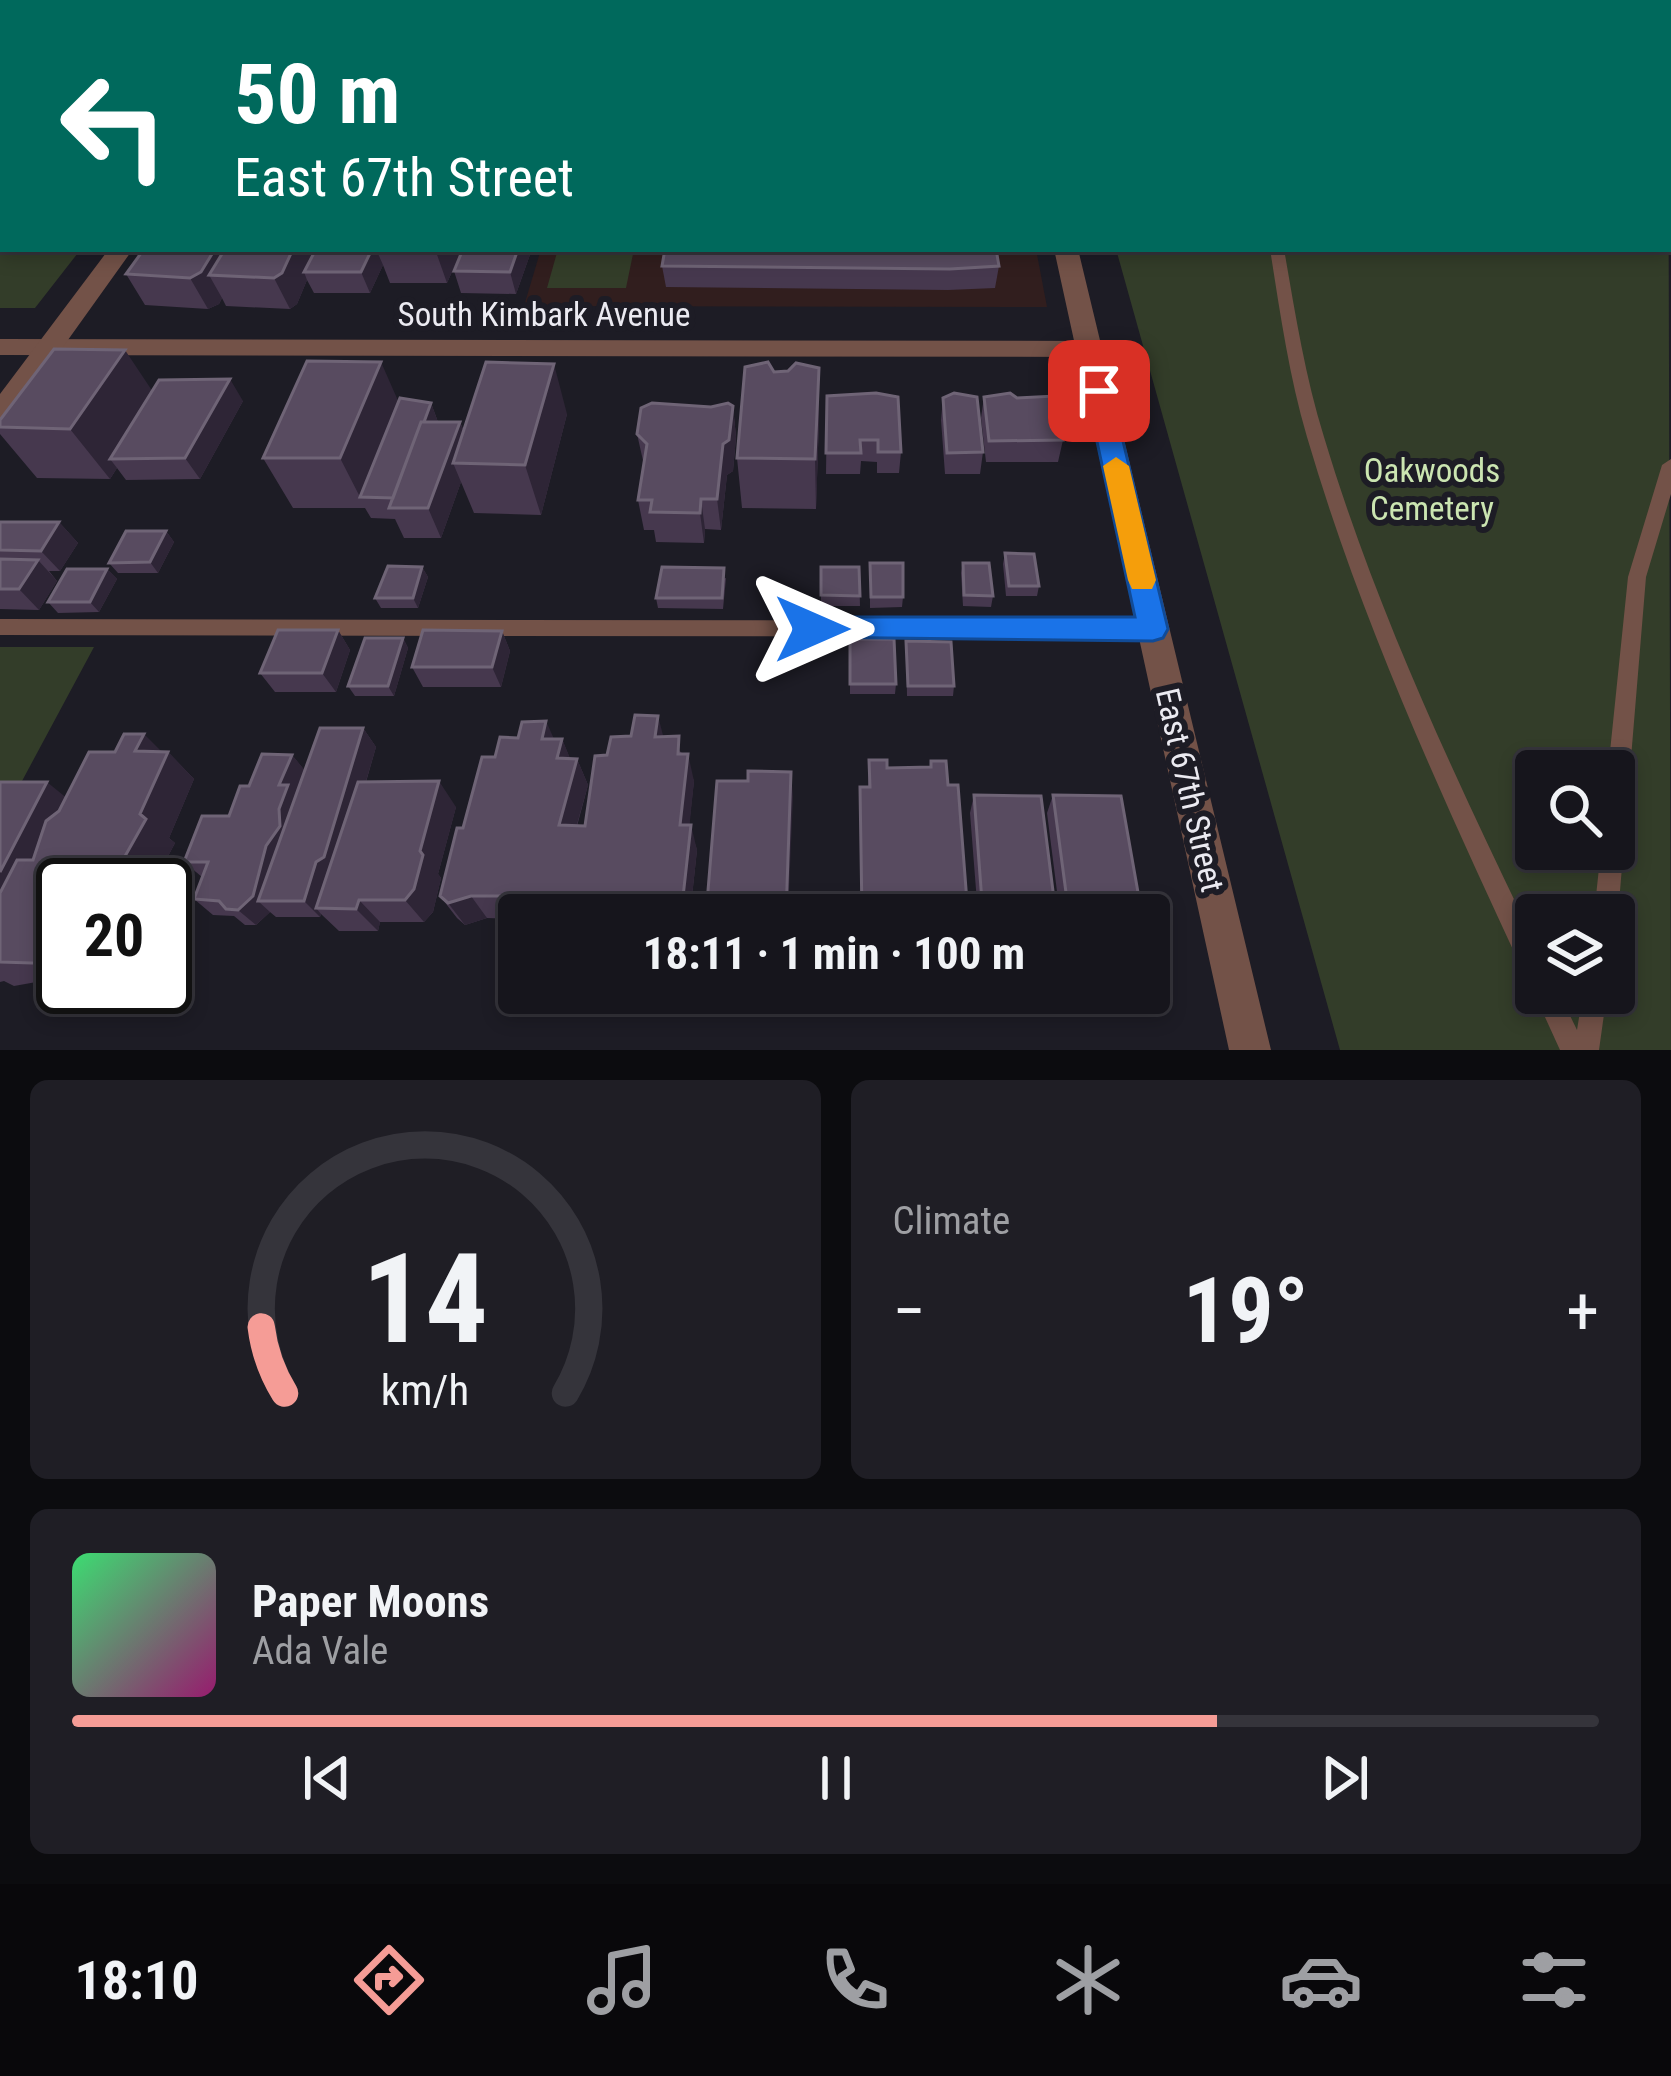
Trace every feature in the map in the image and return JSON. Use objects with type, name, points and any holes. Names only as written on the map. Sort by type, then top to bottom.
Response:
[{"type":"street","points":[[0,414],[119,252]]},
{"type":"street","name":"East 67th Street","points":[[1067,252],[1250,1050]]},
{"type":"street","name":"South Kimbark Avenue","points":[[0,347],[1089,349]]},
{"type":"lane","points":[[1277,252],[1286,324],[1346,525],[1392,652],[1515,924]]},
{"type":"lane","points":[[1608,894],[1637,577],[1671,465]]},
{"type":"lane","points":[[0,627],[1153,629]]},
{"type":"lane","points":[[1556,1014],[1573,1050]]},
{"type":"lane","points":[[1586,1050],[1591,1014]]},
{"type":"shaded area","points":[[540,252],[1037,252],[1047,307],[524,306]]},
{"type":"green space","points":[[0,252],[79,252],[35,308],[0,308]]},
{"type":"green space","points":[[557,252],[633,252],[626,288],[547,288]]},
{"type":"green space","name":"Oakwoods Cemetery","points":[[1117,252],[1669,252],[1671,1050],[1340,1050]]},
{"type":"green space","points":[[0,647],[94,647],[0,822]]},
{"type":"building","points":[[142,252],[213,252],[201,272],[190,278],[126,274]]},
{"type":"building","points":[[223,252],[292,252],[282,273],[274,278],[209,275]]},
{"type":"building","points":[[314,252],[371,252],[361,272],[304,272]]},
{"type":"building","points":[[462,252],[517,252],[510,272],[454,271]]},
{"type":"building","points":[[664,252],[997,252],[999,266],[950,269],[662,266]]},
{"type":"building","points":[[54,349],[125,350],[70,429],[0,427],[0,420]]},
{"type":"building","points":[[307,361],[381,362],[340,458],[263,458]]},
{"type":"building","points":[[486,362],[554,364],[525,465],[453,463]]},
{"type":"building","points":[[768,362],[774,372],[788,371],[796,363],[819,368],[815,459],[737,458],[745,367]]},
{"type":"building","points":[[230,379],[185,458],[110,459],[159,380]]},
{"type":"building","points":[[876,393],[898,397],[901,452],[878,452],[878,440],[860,440],[861,453],[826,453],[827,396]]},
{"type":"building","points":[[954,393],[977,397],[983,452],[947,453],[943,398]]},
{"type":"building","points":[[1010,393],[1017,398],[1055,396],[1063,440],[989,441],[984,397]]},
{"type":"building","points":[[400,398],[431,403],[393,498],[360,497]]},
{"type":"building","points":[[652,403],[733,406],[717,499],[701,499],[700,513],[650,512],[652,500],[638,500],[647,444],[637,434],[641,408]]},
{"type":"building","points":[[421,422],[460,422],[428,508],[389,508]]},
{"type":"building","points":[[0,522],[59,522],[41,551],[0,550]]},
{"type":"building","points":[[126,531],[166,531],[150,562],[109,563]]},
{"type":"building","points":[[1005,553],[1034,554],[1039,586],[1009,586]]},
{"type":"building","points":[[0,559],[38,560],[19,589],[0,589]]},
{"type":"building","points":[[870,563],[903,563],[903,597],[871,597]]},
{"type":"building","points":[[963,563],[989,563],[993,596],[964,595]]},
{"type":"building","points":[[388,566],[422,567],[413,598],[375,598]]},
{"type":"building","points":[[662,567],[724,568],[722,598],[656,598]]},
{"type":"building","points":[[821,567],[859,567],[860,596],[821,595]]},
{"type":"building","points":[[67,569],[107,569],[90,602],[48,602]]},
{"type":"building","points":[[278,630],[338,630],[322,673],[260,673]]},
{"type":"building","points":[[423,630],[502,631],[492,667],[412,667]]},
{"type":"building","points":[[365,638],[403,638],[388,686],[348,686]]},
{"type":"building","points":[[850,639],[894,639],[896,684],[850,684]]},
{"type":"building","points":[[906,641],[951,642],[954,686],[908,686]]},
{"type":"building","points":[[635,715],[658,716],[655,737],[679,736],[678,754],[688,754],[680,825],[691,825],[683,894],[498,894],[448,903],[440,896],[482,757],[495,757],[500,737],[518,738],[522,722],[546,721],[542,739],[562,739],[557,758],[577,759],[559,825],[585,826],[595,756],[607,755],[611,737],[631,736]]},
{"type":"building","points":[[320,728],[363,728],[324,857],[316,862],[304,901],[258,901]]},
{"type":"building","points":[[124,734],[144,734],[135,751],[168,752],[140,814],[146,819],[124,858],[36,858],[36,963],[0,962],[0,893],[17,860],[33,860],[46,821],[59,811],[89,752],[115,752]]},
{"type":"building","points":[[262,754],[292,755],[279,785],[288,785],[279,809],[280,826],[266,846],[253,896],[238,910],[226,909],[219,901],[194,899],[208,862],[186,858],[202,816],[229,816],[240,786],[249,786]]},
{"type":"building","points":[[869,760],[887,760],[887,768],[931,767],[931,761],[946,761],[948,785],[958,785],[966,894],[862,894],[860,787],[870,787]]},
{"type":"building","points":[[748,771],[791,772],[787,894],[708,894],[717,781],[748,781]]},
{"type":"building","points":[[439,781],[414,889],[405,900],[359,900],[356,909],[316,908],[358,782]]},
{"type":"building","points":[[0,782],[47,782],[0,872]]},
{"type":"building","points":[[974,795],[1041,796],[1053,894],[981,894]]},
{"type":"building","points":[[1053,795],[1121,796],[1138,894],[1066,894]]},
{"type":"slow traffic","points":[[1116,466],[1142,580]]},
{"type":"route","points":[[812,629],[1153,629],[1099,391]]}]
